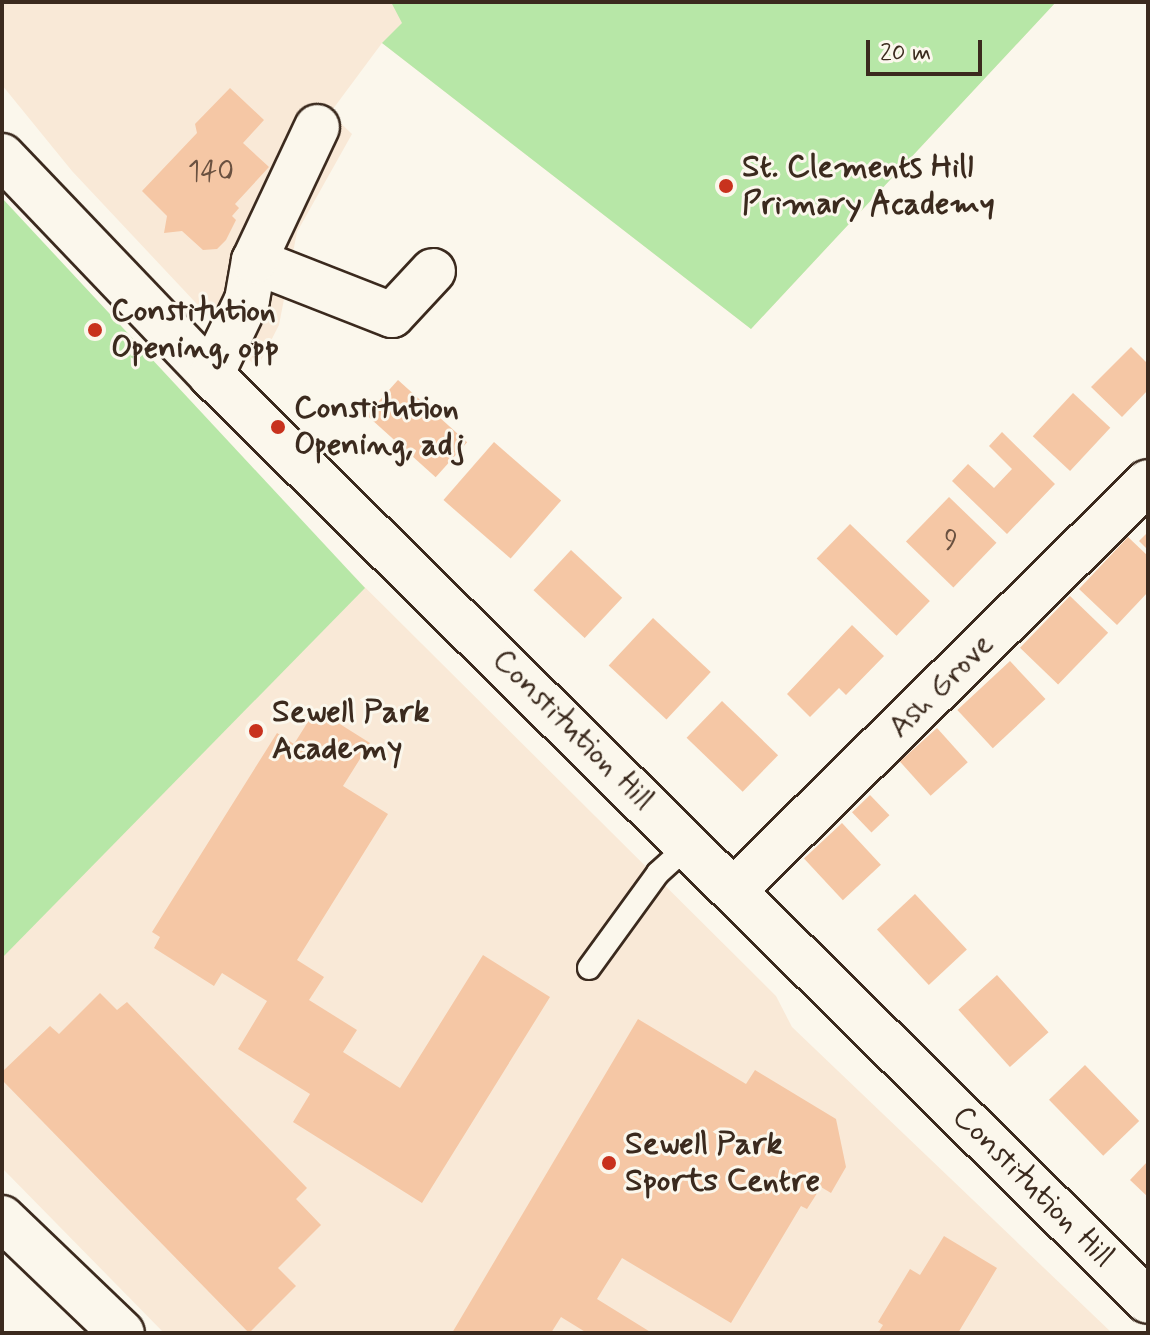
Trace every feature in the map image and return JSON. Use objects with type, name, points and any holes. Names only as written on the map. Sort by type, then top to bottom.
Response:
[{"type":"main road","points":[[211,375],[247,300],[254,261],[317,127]]},
{"type":"main road","name":"Constitution Hill","points":[[2,156],[211,375],[1148,1301]]},
{"type":"main road","points":[[254,261],[392,315],[433,271]]},
{"type":"main road","name":"Ash Grove","points":[[734,890],[1148,482]]},
{"type":"main road","points":[[2,1218],[122,1333]]},
{"type":"lane","points":[[589,968],[658,873],[689,845]]},
{"type":"shaded area","points":[[2,2],[1056,2],[751,329],[382,43],[330,113],[352,134],[297,232],[279,325],[257,368],[72,171],[2,85]]},
{"type":"shaded area","name":"Sewell Park Academy","points":[[2,217],[66,290],[776,996],[792,1027],[1112,1333],[164,1333],[2,1168]]},
{"type":"green space","name":"St. Clements Hill Primary Academy","points":[[391,2],[1056,2],[751,329],[382,43],[402,23]]},
{"type":"green space","points":[[2,198],[365,588],[2,958]]},
{"type":"building","points":[[230,88],[264,120],[243,143],[269,167],[235,204],[239,208],[232,216],[236,220],[226,240],[217,249],[203,250],[182,231],[164,233],[167,216],[142,191],[197,133],[195,124]]},
{"type":"building","points":[[1131,347],[1148,364],[1148,390],[1122,417],[1091,387]]},
{"type":"building","points":[[398,380],[467,442],[436,477],[367,415]]},
{"type":"building","points":[[1073,393],[1110,428],[1070,471],[1033,436]]},
{"type":"building","points":[[1002,432],[1055,484],[1007,534],[952,481],[968,464],[994,488],[1012,469],[989,446]]},
{"type":"building","points":[[494,442],[561,500],[511,559],[443,500]]},
{"type":"building","points":[[949,497],[996,543],[953,587],[906,542]]},
{"type":"building","points":[[850,524],[930,601],[897,636],[817,559]]},
{"type":"building","points":[[1148,532],[1148,550],[1139,541]]},
{"type":"building","points":[[1128,537],[1148,556],[1148,592],[1117,625],[1079,589]]},
{"type":"building","points":[[571,550],[622,598],[585,638],[533,590]]},
{"type":"building","points":[[1070,596],[1108,633],[1058,685],[1020,648]]},
{"type":"building","points":[[653,618],[711,672],[666,719],[609,666]]},
{"type":"building","points":[[852,625],[884,656],[846,695],[839,688],[810,717],[787,694]]},
{"type":"building","points":[[1010,661],[1045,699],[993,748],[957,710]]},
{"type":"building","points":[[722,701],[778,755],[743,792],[687,738]]},
{"type":"building","points":[[316,709],[370,743],[343,786],[388,814],[297,960],[324,977],[309,1000],[357,1030],[343,1052],[400,1088],[483,955],[550,997],[422,1203],[293,1122],[310,1094],[238,1049],[267,1001],[222,973],[214,986],[154,948],[160,937],[152,932],[277,733],[294,744]]},
{"type":"building","points":[[937,728],[968,762],[931,796],[900,761]]},
{"type":"building","points":[[870,795],[889,815],[871,833],[852,812]]},
{"type":"building","points":[[842,823],[881,865],[843,900],[804,858]]},
{"type":"building","points":[[915,894],[967,950],[929,985],[877,929]]},
{"type":"building","points":[[997,975],[1049,1032],[1010,1067],[958,1010]]},
{"type":"building","points":[[100,993],[117,1010],[127,1002],[307,1188],[296,1199],[321,1225],[278,1268],[296,1286],[249,1333],[2,1080],[2,1072],[50,1026],[59,1034]]},
{"type":"building","points":[[638,1019],[746,1084],[755,1070],[836,1119],[846,1167],[831,1193],[821,1187],[807,1209],[801,1206],[731,1323],[622,1258],[597,1299],[652,1333],[587,1333],[561,1317],[551,1333],[452,1333]]},
{"type":"building","points":[[1085,1065],[1139,1121],[1103,1156],[1049,1100]]},
{"type":"building","points":[[1148,1161],[1148,1197],[1130,1180]]},
{"type":"building","points":[[944,1236],[997,1268],[958,1333],[878,1333],[883,1325],[878,1322],[910,1269],[920,1275]]},
{"type":"place","name":"St. Clements Hill Primary Academy","points":[[726,186]]},
{"type":"place","name":"Constitution Opening, opp","points":[[95,330]]},
{"type":"place","name":"Constitution Opening, adj","points":[[278,427]]},
{"type":"place","name":"Sewell Park Academy","points":[[256,731]]},
{"type":"place","name":"Sewell Park Sports Centre","points":[[609,1163]]}]
